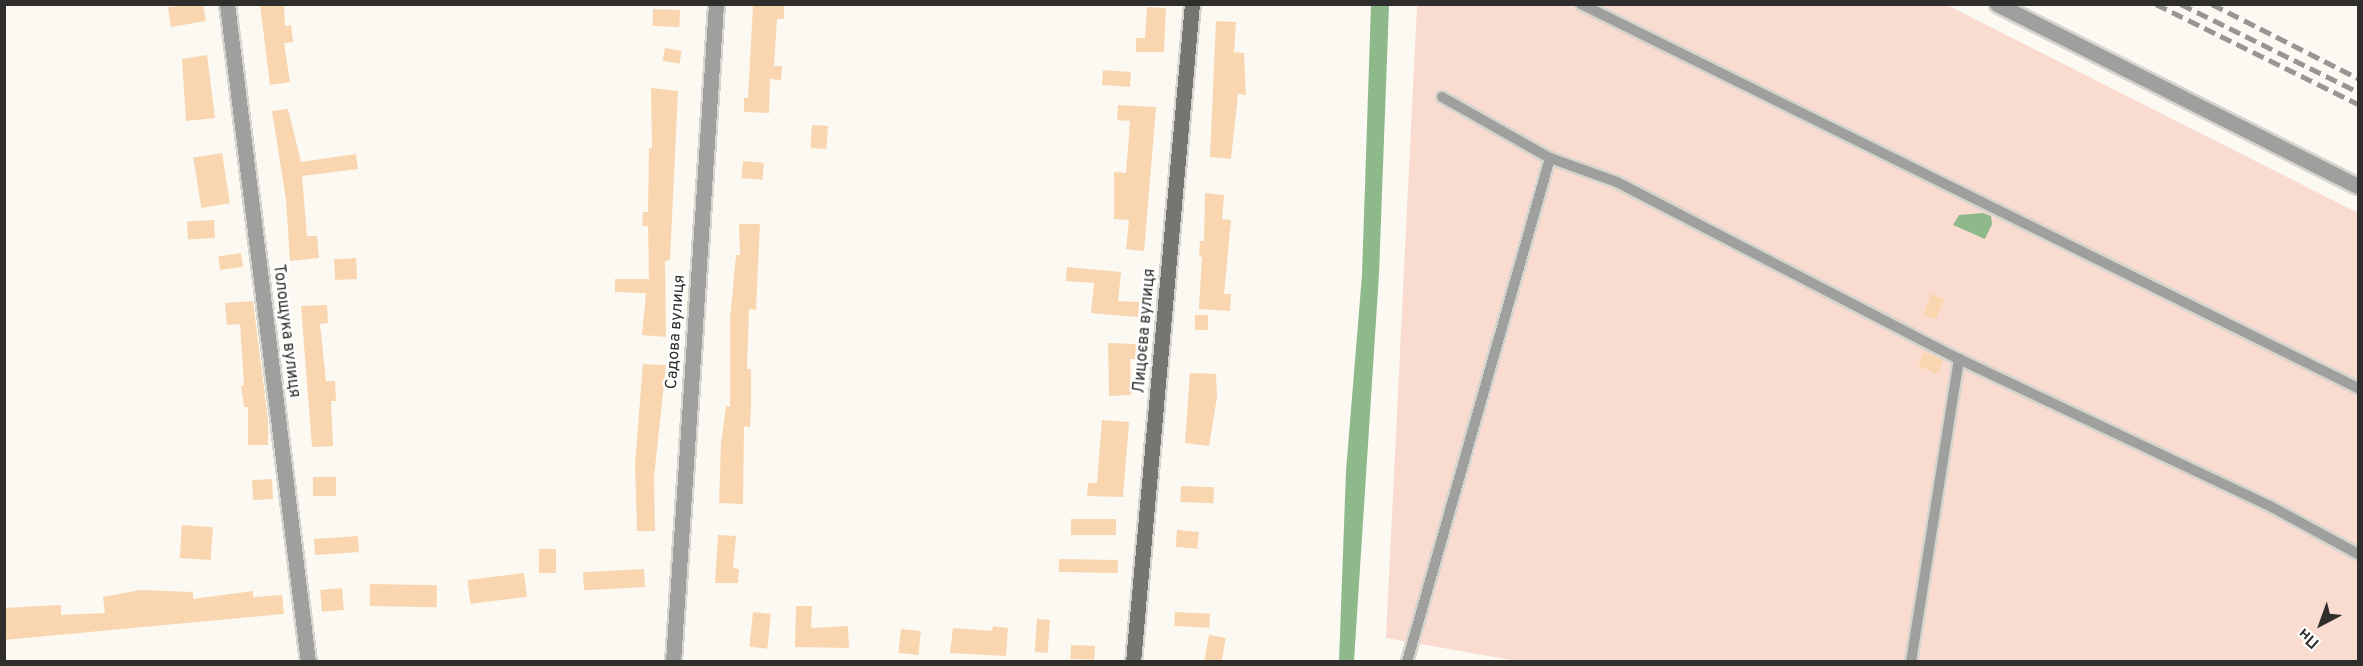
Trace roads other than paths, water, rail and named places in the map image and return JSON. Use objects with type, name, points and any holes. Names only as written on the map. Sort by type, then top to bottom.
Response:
[{"type":"street","name":"Толощука вулиця","points":[[227,4],[308,662]]},
{"type":"street","name":"Садова вулиця","points":[[673,662],[716,4]]},
{"type":"street","name":"Лицоєва вулиця","points":[[1133,662],[1192,4]]},
{"type":"street","points":[[1997,4],[2358,186]]},
{"type":"lane","points":[[1581,4],[2358,388]]},
{"type":"lane","points":[[1442,97],[1550,158],[1626,187],[1959,359],[2270,506],[2358,554]]},
{"type":"lane","points":[[1407,662],[1550,158]]},
{"type":"lane","points":[[1911,662],[1959,359]]},
{"type":"railway","points":[[2156,4],[2358,104]]},
{"type":"railway","points":[[2181,4],[2358,92]]},
{"type":"railway","points":[[2212,4],[2358,78]]}]
